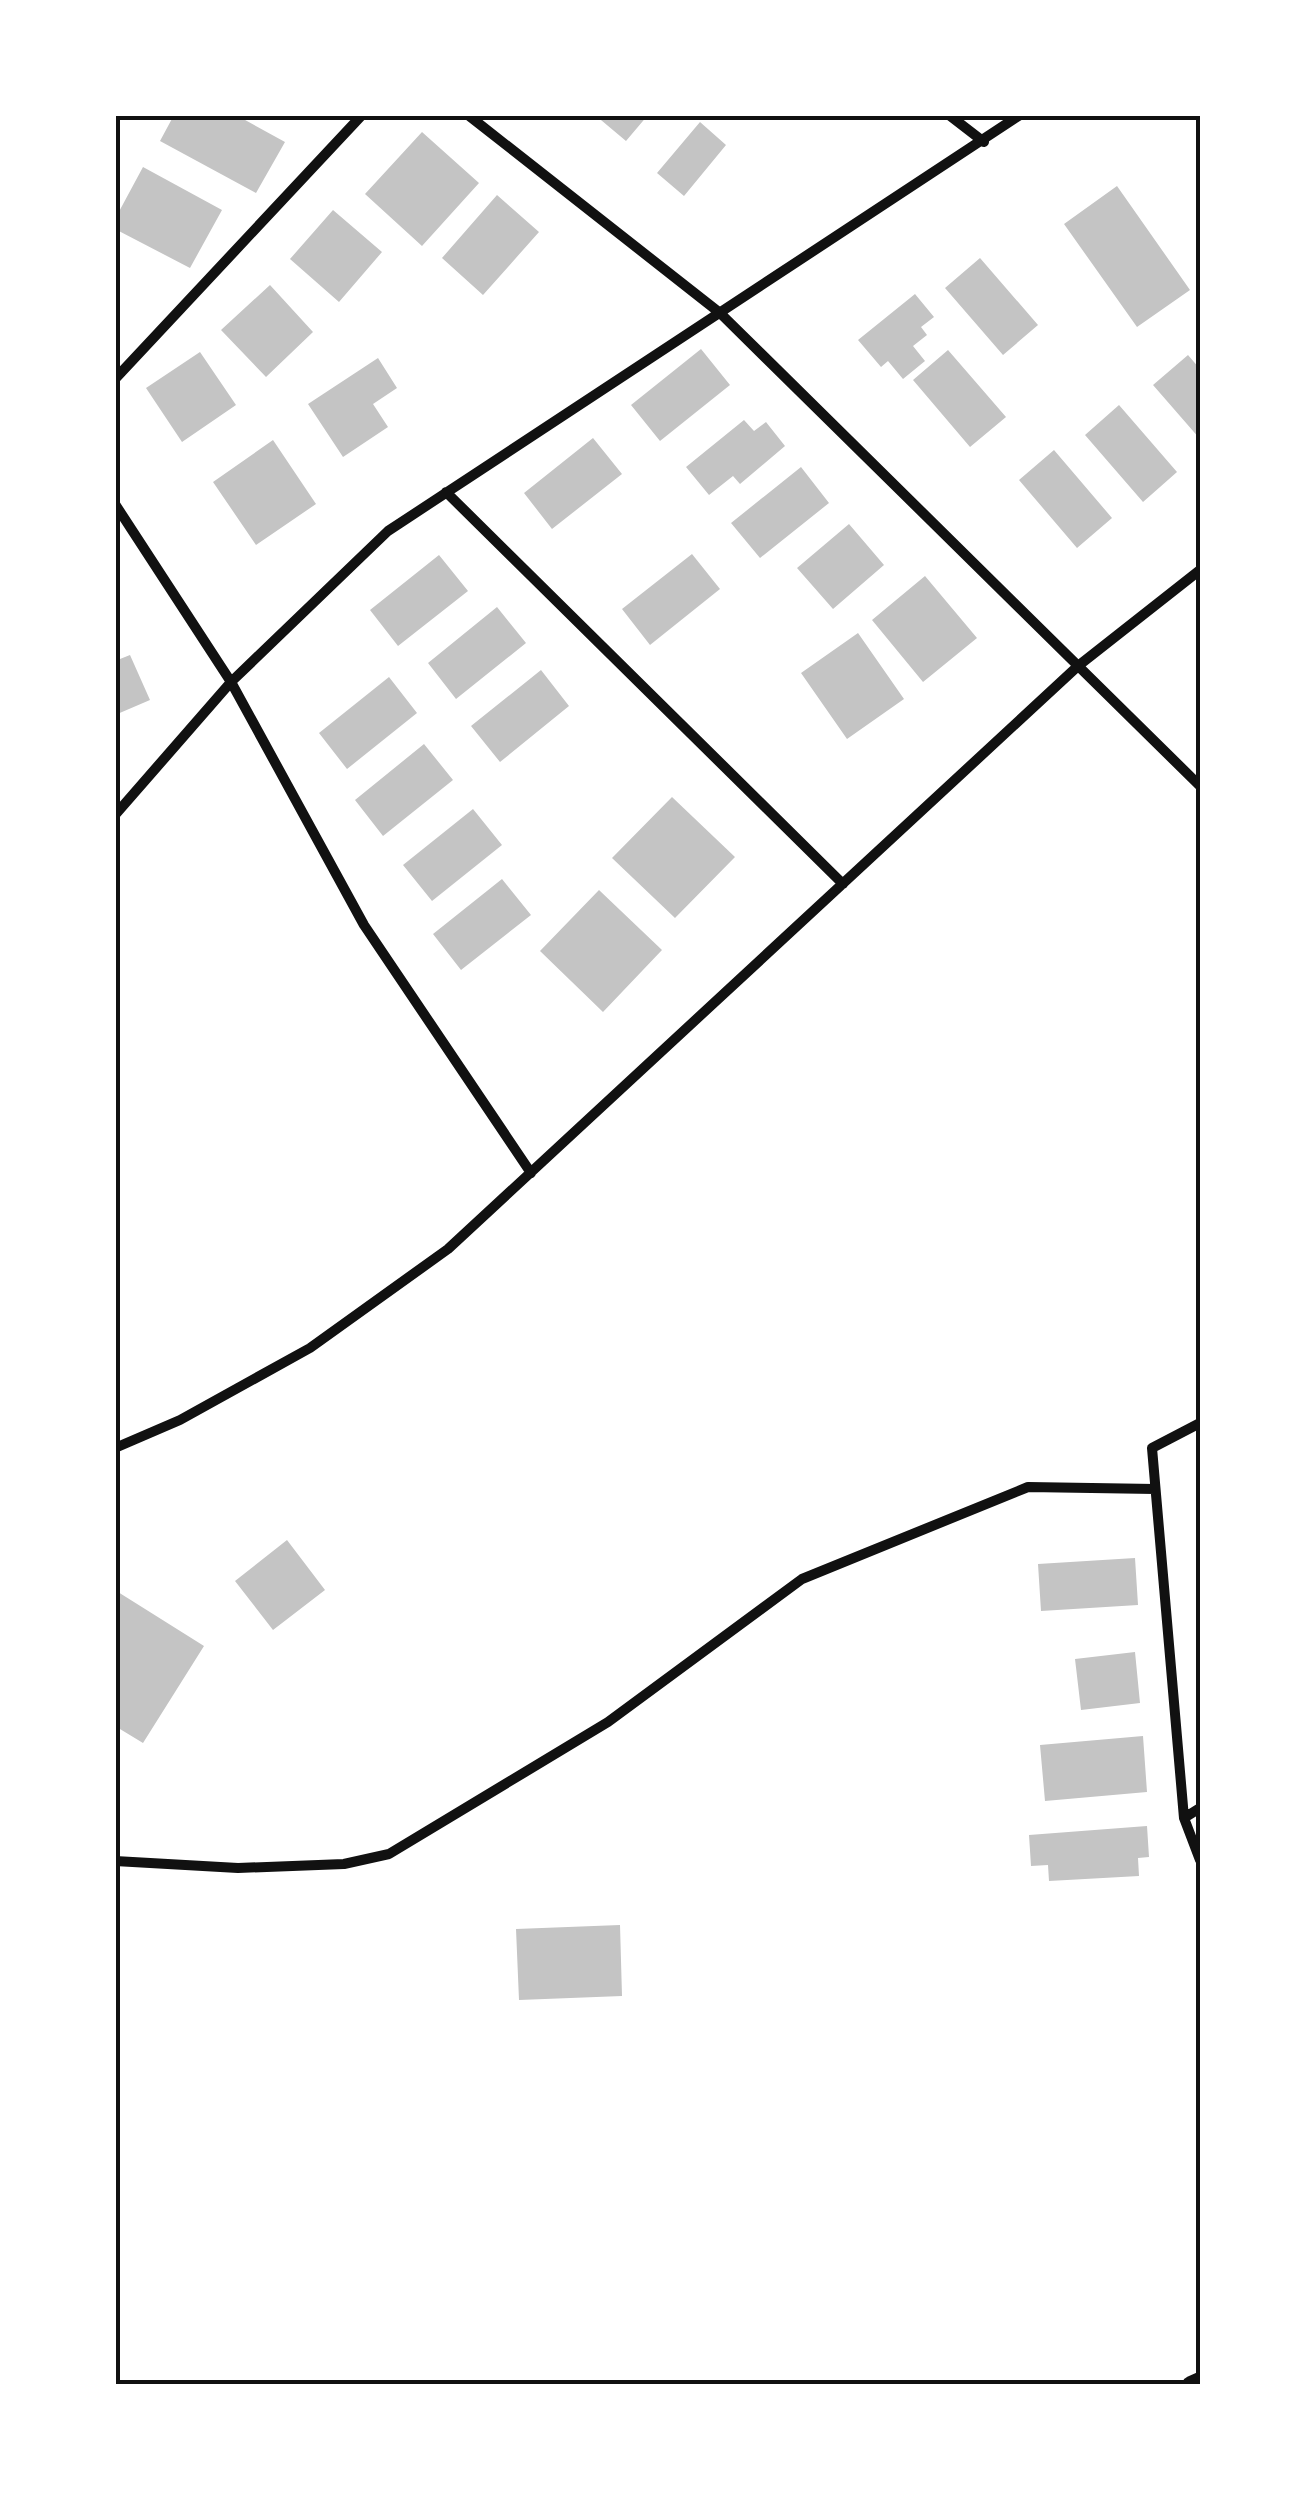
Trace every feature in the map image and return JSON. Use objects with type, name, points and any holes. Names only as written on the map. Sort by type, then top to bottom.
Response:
[{"type":"street","points":[[115,379],[362,115]]},
{"type":"street","points":[[468,115],[720,313],[1200,786]]},
{"type":"street","points":[[949,115],[984,142]]},
{"type":"street","points":[[115,816],[231,682],[388,531],[1020,115]]},
{"type":"street","points":[[446,492],[843,884]]},
{"type":"street","points":[[115,504],[231,682],[364,924],[531,1174]]},
{"type":"street","points":[[117,1447],[180,1420],[310,1348],[448,1249],[1078,666],[1200,570]]},
{"type":"street","points":[[1200,1423],[1152,1448],[1184,1818],[1200,1860]]},
{"type":"street","points":[[115,1860],[238,1868],[344,1864],[390,1854],[608,1722],[802,1579],[1028,1487],[1156,1490]]},
{"type":"street","points":[[1184,1818],[1200,1808]]},
{"type":"street","points":[[1191,2385],[1200,2382]]},
{"type":"building","points":[[174,115],[236,115],[285,142],[256,193],[160,141]]},
{"type":"building","points":[[595,115],[648,115],[626,141]]},
{"type":"building","points":[[700,122],[726,145],[684,196],[657,173]]},
{"type":"building","points":[[422,132],[479,183],[422,246],[365,194]]},
{"type":"building","points":[[143,167],[222,210],[190,268],[115,229],[115,219]]},
{"type":"building","points":[[1117,186],[1190,290],[1137,327],[1064,224]]},
{"type":"building","points":[[497,195],[539,232],[483,295],[442,258]]},
{"type":"building","points":[[333,210],[382,252],[339,302],[290,259]]},
{"type":"building","points":[[980,258],[1038,325],[1003,355],[945,288]]},
{"type":"building","points":[[270,285],[313,332],[266,377],[221,330]]},
{"type":"building","points":[[915,294],[934,317],[921,327],[927,335],[913,346],[925,361],[903,379],[888,361],[881,367],[858,340]]},
{"type":"building","points":[[701,349],[730,385],[660,441],[631,405]]},
{"type":"building","points":[[948,350],[1006,417],[970,447],[913,380]]},
{"type":"building","points":[[200,352],[236,405],[182,442],[146,388]]},
{"type":"building","points":[[1188,355],[1200,369],[1200,439],[1153,385]]},
{"type":"building","points":[[378,358],[397,388],[373,404],[388,427],[343,457],[308,404]]},
{"type":"building","points":[[1119,405],[1177,472],[1143,502],[1085,435]]},
{"type":"building","points":[[744,420],[754,431],[766,422],[785,446],[740,484],[733,476],[709,495],[686,467]]},
{"type":"building","points":[[593,438],[622,474],[552,529],[524,493]]},
{"type":"building","points":[[273,440],[316,504],[256,545],[213,482]]},
{"type":"building","points":[[1054,450],[1112,518],[1077,548],[1019,480]]},
{"type":"building","points":[[801,467],[829,503],[760,558],[731,523]]},
{"type":"building","points":[[849,524],[884,565],[833,609],[797,568]]},
{"type":"building","points":[[692,554],[720,589],[650,645],[622,609]]},
{"type":"building","points":[[439,555],[468,591],[398,646],[370,610]]},
{"type":"building","points":[[925,576],[977,638],[923,682],[872,620]]},
{"type":"building","points":[[497,607],[526,643],[456,699],[428,663]]},
{"type":"building","points":[[858,633],[904,699],[847,739],[801,673]]},
{"type":"building","points":[[130,655],[150,700],[115,715],[115,661]]},
{"type":"building","points":[[541,670],[569,706],[500,762],[471,726]]},
{"type":"building","points":[[389,677],[417,713],[347,769],[319,733]]},
{"type":"building","points":[[424,744],[453,780],[383,836],[355,800]]},
{"type":"building","points":[[672,797],[735,857],[675,918],[612,858]]},
{"type":"building","points":[[473,809],[502,845],[432,901],[403,865]]},
{"type":"building","points":[[502,879],[531,915],[461,970],[433,934]]},
{"type":"building","points":[[599,890],[662,950],[603,1012],[540,951]]},
{"type":"building","points":[[287,1540],[325,1590],[273,1630],[235,1581]]},
{"type":"building","points":[[1135,1558],[1138,1605],[1041,1611],[1038,1564]]},
{"type":"building","points":[[118,1592],[204,1646],[143,1743],[115,1726]]},
{"type":"building","points":[[1135,1652],[1140,1703],[1081,1710],[1075,1659]]},
{"type":"building","points":[[1143,1736],[1147,1792],[1045,1801],[1040,1745]]},
{"type":"building","points":[[1147,1826],[1149,1857],[1138,1858],[1139,1876],[1049,1881],[1048,1865],[1031,1866],[1029,1835]]},
{"type":"building","points":[[620,1925],[622,1996],[519,2000],[516,1929]]}]
